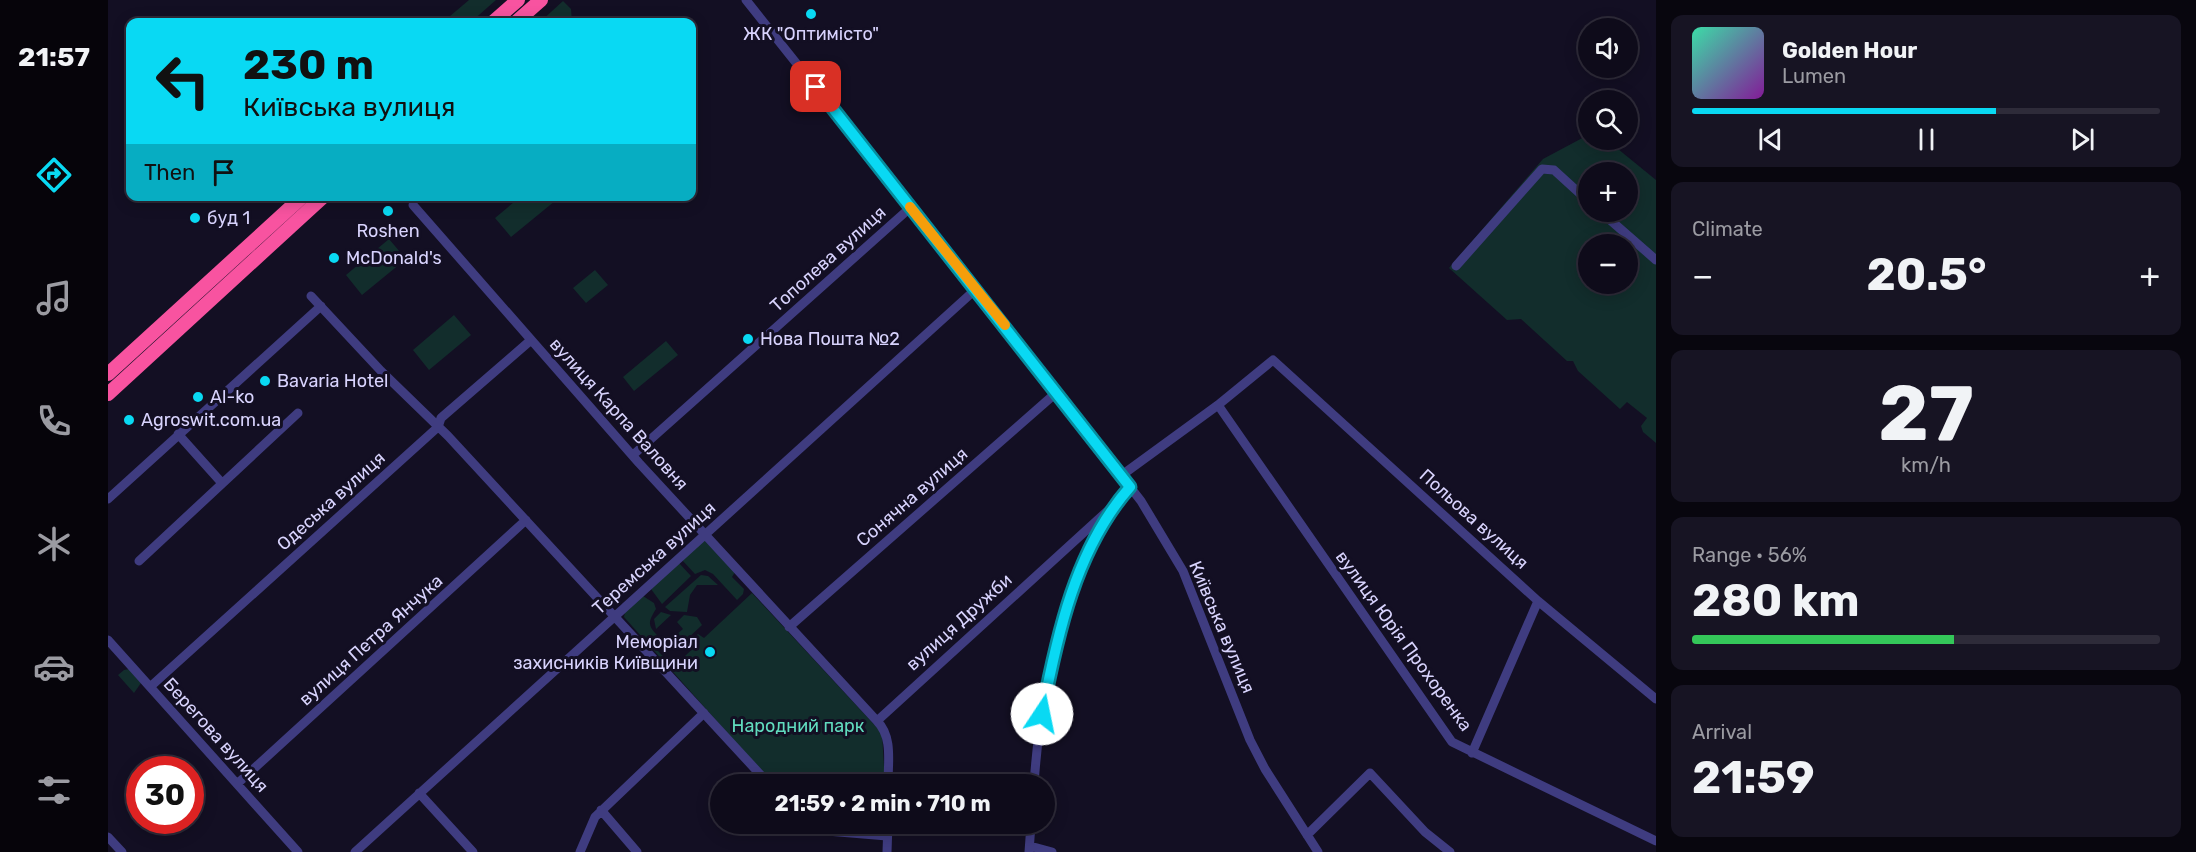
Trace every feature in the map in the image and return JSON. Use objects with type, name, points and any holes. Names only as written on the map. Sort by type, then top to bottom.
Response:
[{"type":"highway","points":[[498,18],[518,0]]},
{"type":"highway","points":[[521,18],[541,0]]},
{"type":"highway","points":[[108,374],[298,201]]},
{"type":"highway","points":[[108,394],[319,201]]},
{"type":"street","name":"Київська вулиця","points":[[746,0],[1130,487],[1183,571],[1250,740],[1265,769],[1318,852]]},
{"type":"street","points":[[1456,266],[1542,169],[1554,170],[1578,192]]},
{"type":"street","name":"вулиця Карпа Валовня","points":[[413,205],[633,455],[877,721]]},
{"type":"street","name":"Тополева вулиця","points":[[633,455],[911,207]]},
{"type":"street","points":[[1612,222],[1656,260]]},
{"type":"street","name":"Теремська вулиця","points":[[355,852],[976,289]]},
{"type":"street","points":[[311,296],[526,520],[760,774]]},
{"type":"street","points":[[108,499],[321,306]]},
{"type":"street","name":"Одеська вулиця","points":[[150,687],[438,427],[441,418],[531,340]]},
{"type":"street","name":"Польова вулиця","points":[[1218,405],[1273,360],[1538,601],[1656,699]]},
{"type":"street","name":"Сонячна вулиця","points":[[789,627],[1057,392]]},
{"type":"street","points":[[1122,476],[1218,405]]},
{"type":"street","name":"вулиця Юрія Прохоренка","points":[[1218,405],[1452,742],[1656,841]]},
{"type":"street","points":[[139,561],[221,482],[298,413]]},
{"type":"street","points":[[178,434],[221,482]]},
{"type":"street","points":[[1035,774],[1037,736],[1062,626],[1085,558],[1114,505],[1130,487]]},
{"type":"street","name":"вулиця Дружби","points":[[877,721],[1114,505]]},
{"type":"street","name":"вулиця Петра Янчука","points":[[237,784],[526,520]]},
{"type":"street","points":[[1472,753],[1538,601]]},
{"type":"street","name":"Берегова вулиця","points":[[108,640],[298,852]]},
{"type":"street","points":[[580,852],[596,817],[602,810],[704,713]]},
{"type":"street","points":[[877,721],[886,730],[888,739],[888,774]]},
{"type":"street","points":[[1307,835],[1370,773],[1425,832],[1450,852]]},
{"type":"street","points":[[419,793],[472,852]]},
{"type":"street","points":[[602,810],[637,852]]},
{"type":"street","points":[[863,834],[887,836],[887,852]]},
{"type":"street","points":[[1031,834],[1030,849],[1052,852]]},
{"type":"street","points":[[108,837],[122,852]]},
{"type":"green space","points":[[469,0],[496,0],[476,18],[448,18]]},
{"type":"green space","points":[[563,1],[571,9],[572,18],[544,18]]},
{"type":"green space","points":[[1578,140],[1578,150],[1619,150],[1634,162],[1578,162],[1578,222],[1638,222],[1638,165],[1656,180],[1656,443],[1643,432],[1641,426],[1647,418],[1627,402],[1620,409],[1578,371],[1573,361],[1567,361],[1521,319],[1507,320],[1449,268],[1543,159]]},
{"type":"green space","points":[[515,201],[555,201],[511,237],[495,218]]},
{"type":"green space","points":[[389,239],[406,259],[362,295],[346,275]]},
{"type":"green space","points":[[595,270],[608,285],[586,303],[573,288]]},
{"type":"green space","points":[[454,315],[471,335],[429,370],[413,350]]},
{"type":"green space","points":[[666,341],[678,355],[634,391],[623,377]]},
{"type":"green space","points":[[704,540],[735,572],[732,577],[744,589],[743,594],[737,600],[713,574],[705,570],[695,574],[682,560]]},
{"type":"green space","points":[[679,563],[691,576],[662,604],[651,589]]},
{"type":"green space","points":[[701,575],[708,576],[718,585],[697,585],[690,595],[687,612],[670,611],[665,607]]},
{"type":"green space","name":"Народний парк","points":[[752,593],[882,733],[884,774],[764,774],[624,617],[625,612],[643,596],[654,603],[656,609],[650,626],[664,645],[658,651],[673,667],[699,643],[694,637],[698,634],[704,638]]},
{"type":"green space","points":[[661,612],[671,615],[656,629],[654,619]]},
{"type":"green space","points":[[684,615],[697,617],[702,625],[684,642],[677,634],[683,629],[677,622]]},
{"type":"green space","points":[[129,669],[141,683],[134,693],[118,675]]},
{"type":"slow traffic","points":[[910,207],[1005,325]]},
{"type":"place","name":"ЖК \"Оптимісто\"","points":[[811,14]]},
{"type":"place","name":"Roshen","points":[[388,211]]},
{"type":"place","name":"буд 1","points":[[195,218]]},
{"type":"place","name":"McDonald's","points":[[334,258]]},
{"type":"place","name":"Нова Пошта №2","points":[[748,339]]},
{"type":"place","name":"Bavaria Hotel","points":[[265,381]]},
{"type":"place","name":"Al-ko","points":[[198,397]]},
{"type":"place","name":"Agroswit.com.ua","points":[[129,420]]},
{"type":"place","name":"Меморіал захисників Київщини","points":[[710,652]]},
{"type":"route","points":[[816,87],[1130,487],[1114,505],[1085,558],[1062,626],[1050,670],[1042,714]]}]
